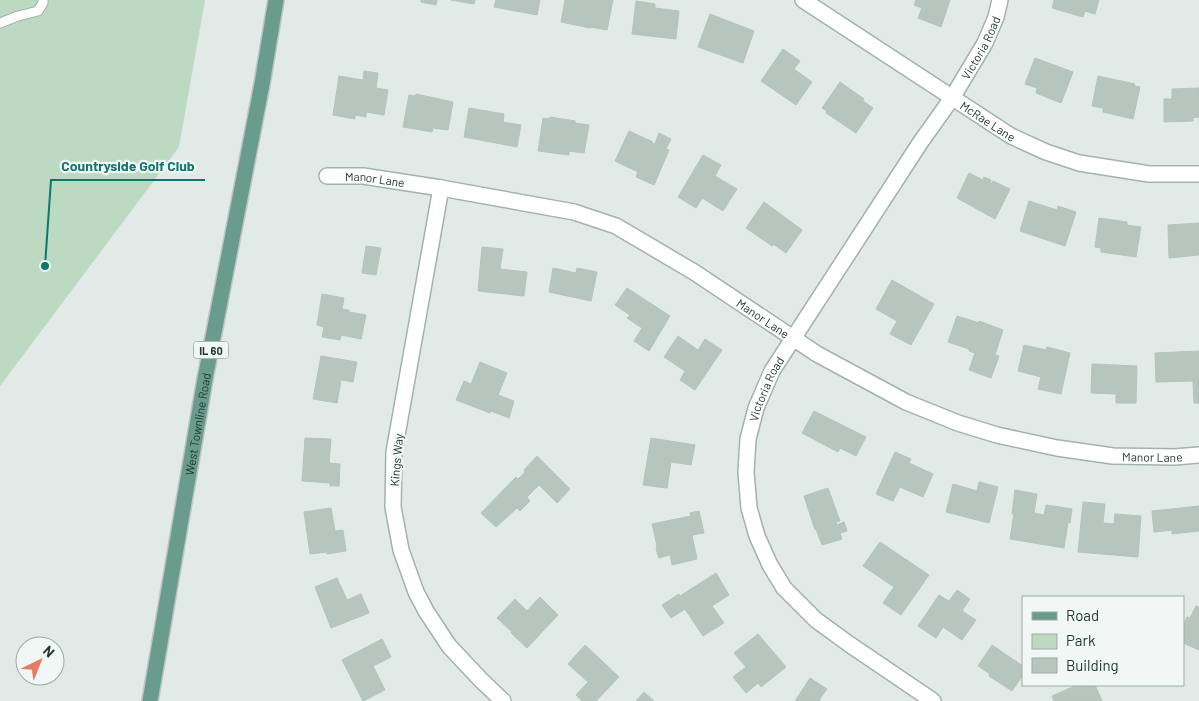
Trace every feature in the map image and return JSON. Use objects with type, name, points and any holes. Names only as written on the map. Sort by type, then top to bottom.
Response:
[{"type":"main road","name":"West Townline Road","points":[[150,701],[205,379],[262,84],[276,0]]},
{"type":"street","name":"McRae Lane","points":[[803,0],[1011,136],[1046,152],[1079,163],[1149,174],[1199,174]]},
{"type":"street","name":"Victoria Road","points":[[933,701],[816,620],[784,588],[770,565],[757,536],[749,508],[746,472],[748,438],[756,408],[772,371],[920,143],[952,98],[985,43],[996,17],[1000,0]]},
{"type":"street","name":"Manor Lane","points":[[327,176],[363,176],[441,188],[574,212],[616,226],[694,272],[817,354],[906,402],[958,423],[997,435],[1057,448],[1114,456],[1174,457],[1199,455]]},
{"type":"street","name":"Kings Way","points":[[441,188],[394,452],[393,507],[401,550],[416,592],[426,611],[449,646],[502,701]]},
{"type":"lane","points":[[0,23],[38,11],[44,0]]},
{"type":"green space","points":[[0,0],[205,0],[179,147],[0,386]]},
{"type":"building","points":[[421,0],[437,0],[436,5],[421,2]]},
{"type":"building","points":[[451,0],[475,0],[474,4]]},
{"type":"building","points":[[496,0],[540,0],[537,15],[494,7]]},
{"type":"building","points":[[565,0],[613,0],[607,30],[561,22]]},
{"type":"building","points":[[916,0],[950,0],[941,27],[918,18],[922,8],[914,5]]},
{"type":"building","points":[[1054,0],[1099,0],[1095,14],[1085,11],[1083,17],[1052,8]]},
{"type":"building","points":[[636,1],[655,4],[655,8],[679,11],[676,39],[632,34]]},
{"type":"building","points":[[710,14],[754,31],[743,63],[698,47]]},
{"type":"building","points":[[783,49],[800,61],[794,69],[812,82],[796,105],[761,81]]},
{"type":"building","points":[[1035,58],[1073,72],[1061,103],[1036,93],[1037,88],[1025,84]]},
{"type":"building","points":[[364,71],[378,73],[376,88],[388,90],[384,115],[366,112],[366,117],[355,115],[355,119],[333,115],[339,76],[363,80]]},
{"type":"building","points":[[1098,76],[1135,84],[1134,86],[1140,87],[1133,119],[1103,112],[1103,108],[1092,106]]},
{"type":"building","points":[[840,82],[873,108],[856,133],[826,113],[827,111],[822,108]]},
{"type":"building","points":[[1199,88],[1199,117],[1193,118],[1193,121],[1164,122],[1164,99],[1172,99],[1172,89]]},
{"type":"building","points":[[416,94],[453,102],[448,130],[433,128],[432,132],[403,127],[409,95],[415,96]]},
{"type":"building","points":[[469,108],[504,114],[503,122],[521,125],[517,147],[464,137]]},
{"type":"building","points":[[550,117],[589,125],[584,153],[569,151],[569,155],[538,151],[543,118],[550,119]]},
{"type":"building","points":[[629,131],[655,144],[659,133],[671,139],[666,149],[669,150],[654,185],[636,177],[638,172],[615,161]]},
{"type":"building","points":[[703,155],[721,165],[715,176],[737,189],[723,211],[702,198],[696,208],[678,197]]},
{"type":"building","points":[[969,173],[983,180],[984,177],[991,180],[991,184],[993,181],[1010,189],[995,219],[957,198]]},
{"type":"building","points":[[1029,201],[1057,210],[1058,206],[1076,212],[1065,246],[1020,231]]},
{"type":"building","points":[[764,202],[802,230],[786,253],[746,228]]},
{"type":"building","points":[[1099,218],[1127,222],[1127,225],[1141,227],[1136,257],[1101,252],[1101,248],[1095,247]]},
{"type":"building","points":[[1199,223],[1199,255],[1169,258],[1168,225]]},
{"type":"building","points":[[366,246],[381,248],[376,275],[362,273]]},
{"type":"building","points":[[482,247],[503,249],[500,269],[527,272],[524,296],[478,291]]},
{"type":"building","points":[[553,268],[576,273],[577,268],[597,272],[591,301],[549,292]]},
{"type":"building","points":[[892,280],[934,304],[911,345],[890,334],[897,321],[876,309]]},
{"type":"building","points":[[627,288],[670,316],[649,351],[634,341],[642,328],[627,318],[630,315],[615,305]]},
{"type":"building","points":[[322,294],[344,298],[342,309],[366,315],[361,339],[341,335],[340,340],[322,337],[324,327],[317,325]]},
{"type":"building","points":[[957,316],[979,323],[979,321],[1003,330],[995,355],[999,356],[991,378],[969,370],[975,353],[948,342]]},
{"type":"building","points":[[678,336],[698,350],[705,339],[722,350],[695,390],[680,380],[685,371],[664,357]]},
{"type":"building","points":[[1024,345],[1046,350],[1047,347],[1070,353],[1061,394],[1038,389],[1041,377],[1018,371]]},
{"type":"building","points":[[1199,351],[1199,403],[1194,403],[1193,381],[1156,382],[1155,353]]},
{"type":"building","points":[[321,356],[357,362],[353,382],[341,380],[337,403],[313,399]]},
{"type":"building","points":[[480,362],[507,373],[498,395],[514,401],[509,418],[456,400],[464,381],[471,384]]},
{"type":"building","points":[[1092,364],[1137,366],[1136,403],[1116,403],[1116,394],[1091,393]]},
{"type":"building","points":[[814,411],[866,437],[856,456],[840,448],[838,452],[802,433]]},
{"type":"building","points":[[305,438],[331,439],[329,463],[340,464],[339,486],[330,486],[330,483],[302,481]]},
{"type":"building","points":[[651,438],[695,445],[691,465],[671,462],[667,488],[643,485]]},
{"type":"building","points":[[895,452],[911,459],[909,463],[933,474],[923,497],[900,487],[893,501],[876,494]]},
{"type":"building","points":[[537,456],[570,489],[557,503],[539,485],[527,497],[530,501],[520,511],[517,508],[496,527],[481,513],[516,477],[518,479],[525,472],[524,470]]},
{"type":"building","points":[[979,482],[998,487],[989,523],[946,512],[953,484],[977,491]]},
{"type":"building","points":[[828,488],[840,521],[836,522],[837,525],[844,522],[847,531],[840,533],[842,539],[822,545],[804,496]]},
{"type":"building","points":[[1015,490],[1037,494],[1034,513],[1044,515],[1046,505],[1072,509],[1064,548],[1010,539]]},
{"type":"building","points":[[1083,502],[1105,504],[1103,523],[1114,524],[1115,514],[1141,516],[1138,557],[1078,552]]},
{"type":"building","points":[[1199,506],[1199,531],[1172,534],[1172,530],[1154,532],[1152,511]]},
{"type":"building","points":[[331,508],[335,531],[343,530],[346,551],[310,554],[304,512]]},
{"type":"building","points":[[699,511],[704,533],[692,535],[697,559],[672,565],[670,555],[659,558],[652,524],[691,516],[690,513]]},
{"type":"building","points":[[880,542],[929,575],[901,615],[883,603],[894,587],[863,566]]},
{"type":"building","points":[[716,573],[729,595],[712,606],[724,623],[703,636],[685,609],[671,618],[662,605]]},
{"type":"building","points":[[337,578],[347,600],[361,594],[369,613],[331,628],[315,587]]},
{"type":"building","points":[[957,590],[970,599],[962,611],[976,620],[962,640],[943,627],[936,638],[918,626],[939,595],[949,601]]},
{"type":"building","points":[[540,597],[558,615],[527,648],[497,618],[515,599],[527,611]]},
{"type":"building","points":[[1196,606],[1199,607],[1199,650],[1184,643],[1184,624],[1187,617],[1190,618]]},
{"type":"building","points":[[758,634],[786,667],[761,687],[758,683],[746,693],[733,677],[746,667],[734,653]]},
{"type":"building","points":[[382,639],[391,657],[373,666],[385,690],[363,701],[342,660]]},
{"type":"building","points":[[585,645],[619,677],[596,701],[582,701],[576,695],[588,682],[568,664]]},
{"type":"building","points":[[992,645],[1022,665],[1022,676],[1012,691],[989,676],[990,674],[978,666]]},
{"type":"building","points":[[810,678],[827,689],[819,700],[821,701],[795,701]]},
{"type":"building","points":[[1075,686],[1095,686],[1102,701],[1054,701],[1052,696]]},
{"type":"building","points":[[644,692],[654,701],[636,701]]},
{"type":"place","name":"Countryside Golf Club","points":[[45,266]]}]
